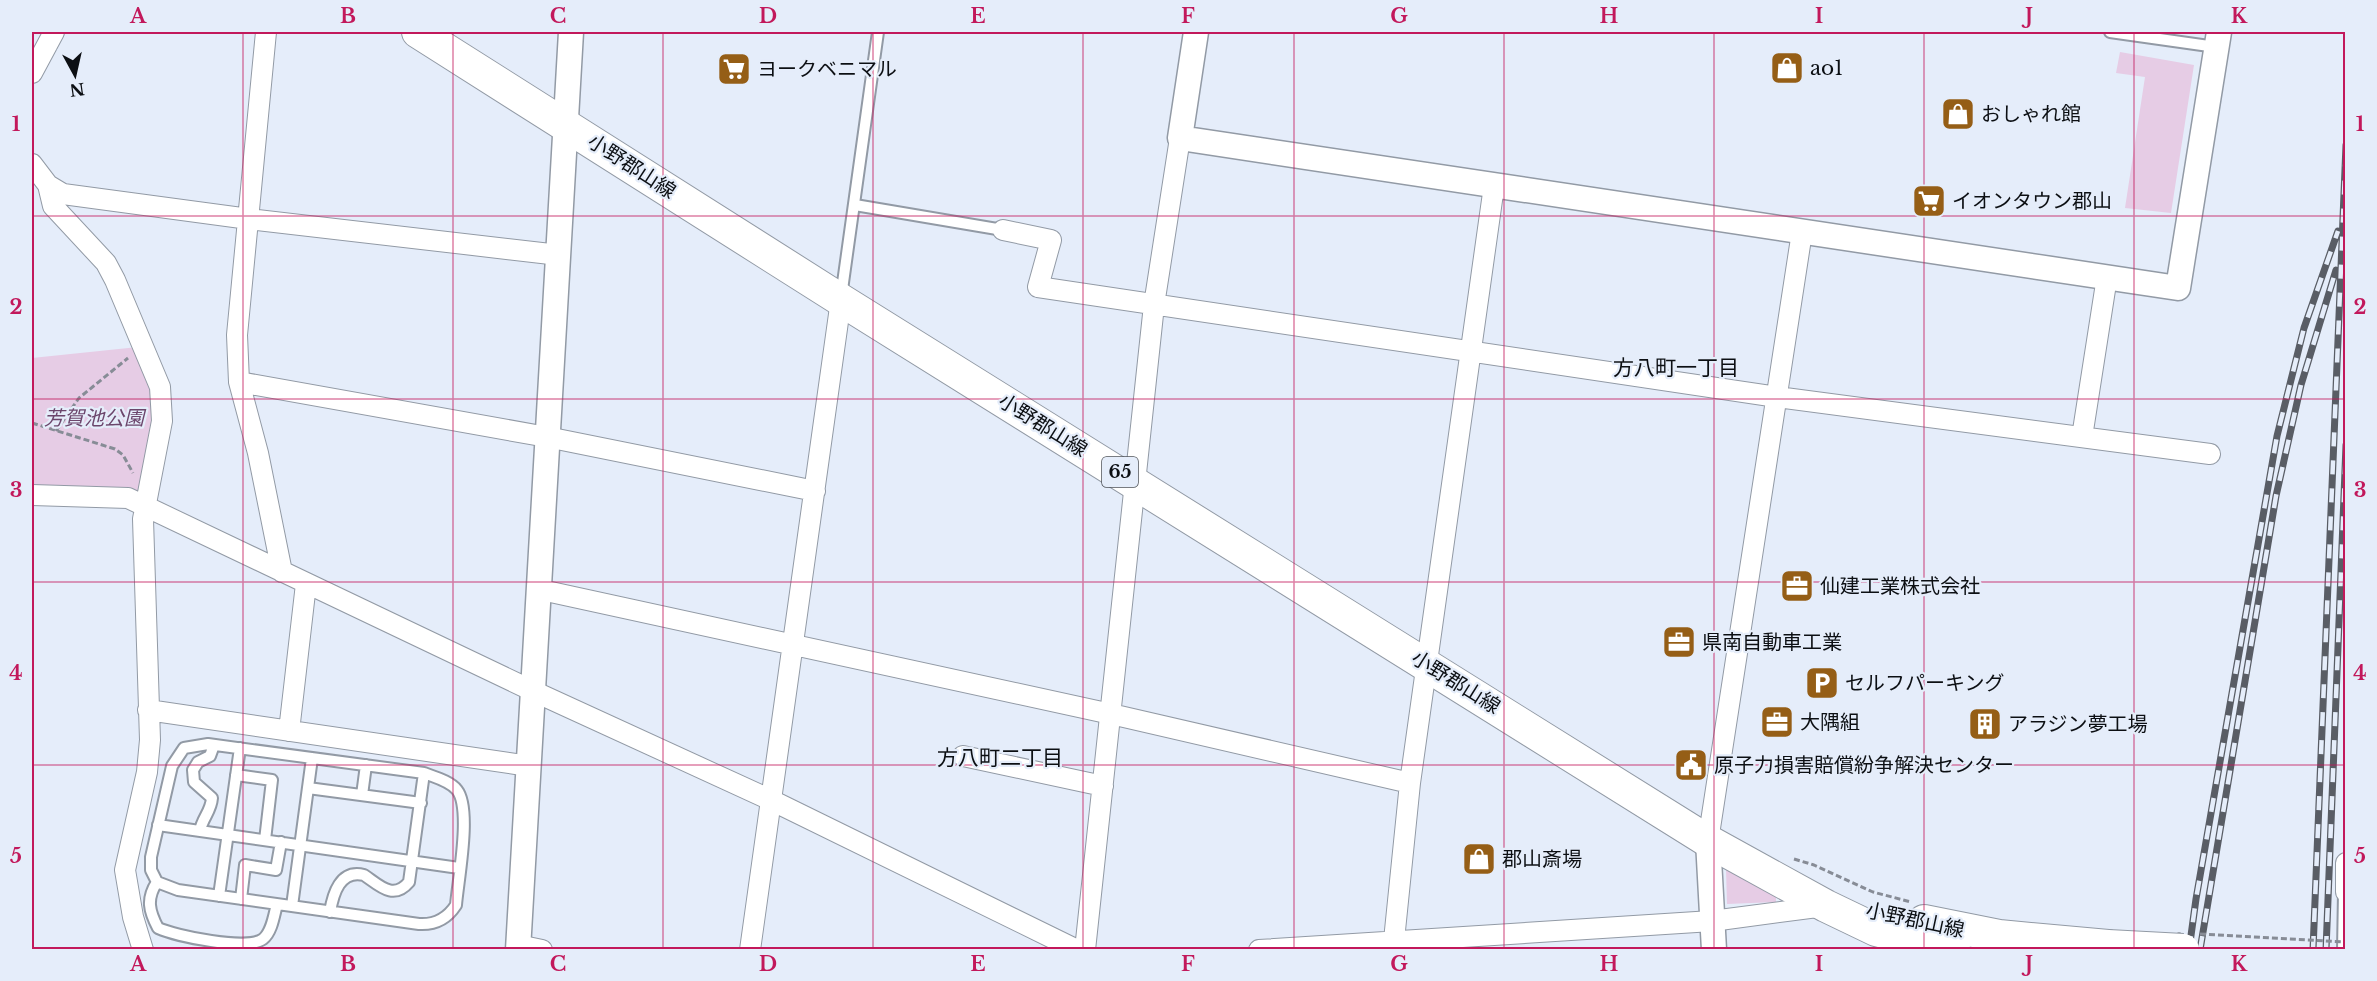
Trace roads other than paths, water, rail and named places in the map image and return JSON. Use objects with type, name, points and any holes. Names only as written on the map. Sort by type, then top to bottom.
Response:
[{"type":"main road","name":"小野郡山線","points":[[418,32],[841,300],[1708,841],[1826,906],[1876,930],[1954,950]]},
{"type":"main road","name":"小野郡山線","points":[[1826,906],[1883,909],[1938,925],[1999,936],[2108,946],[2190,942]]},
{"type":"street","points":[[266,32],[237,335],[238,382],[258,453],[282,573]]},
{"type":"street","points":[[542,950],[518,947],[571,32]]},
{"type":"street","points":[[1085,950],[1154,305],[1196,32]]},
{"type":"street","points":[[32,73],[45,37]]},
{"type":"street","points":[[1180,138],[2178,288],[2217,39]]},
{"type":"street","points":[[32,164],[48,185],[63,194],[249,219],[559,255]]},
{"type":"street","points":[[48,185],[53,207],[106,263],[116,280],[146,348],[159,387],[162,421],[146,507],[143,549],[150,740],[147,772],[125,870],[133,917],[141,944]]},
{"type":"street","points":[[1393,946],[1410,783],[1494,186]]},
{"type":"street","points":[[1004,230],[1051,240],[1038,286],[1778,397],[2210,454]]},
{"type":"street","points":[[1714,950],[1708,841],[1802,232]]},
{"type":"street","points":[[2082,437],[2107,278]]},
{"type":"street","points":[[750,950],[841,300]]},
{"type":"street","points":[[238,382],[547,437],[815,491]]},
{"type":"street","points":[[32,495],[128,498],[282,573],[772,801],[1077,950]]},
{"type":"street","points":[[289,731],[306,584]]},
{"type":"street","points":[[537,589],[1111,714],[1410,783]]},
{"type":"street","points":[[148,710],[529,766]]},
{"type":"street","points":[[963,756],[1103,786]]},
{"type":"street","points":[[2345,892],[2346,863]]},
{"type":"street","points":[[1259,950],[1393,946],[1712,921],[1826,906]]},
{"type":"lane","points":[[841,300],[878,32]]},
{"type":"lane","points":[[2110,32],[2217,39]]},
{"type":"lane","points":[[855,205],[1004,230]]},
{"type":"lane","points":[[201,744],[214,745],[424,773],[457,789],[462,802],[456,905],[447,916],[435,923],[419,924],[177,890],[157,882],[150,866],[175,760],[184,748],[201,744]]},
{"type":"lane","points":[[200,831],[201,822],[210,811],[212,798],[194,782],[193,770],[198,762],[210,756],[214,745]]},
{"type":"lane","points":[[219,896],[240,748]]},
{"type":"lane","points":[[292,906],[312,758]]},
{"type":"lane","points":[[362,795],[366,765]]},
{"type":"lane","points":[[330,912],[334,889],[348,876],[360,874],[384,891],[400,890],[409,882],[424,773]]},
{"type":"lane","points":[[236,775],[272,780],[265,840]]},
{"type":"lane","points":[[308,789],[420,803]]},
{"type":"lane","points":[[158,825],[459,868]]},
{"type":"lane","points":[[241,899],[245,866],[276,870],[280,842]]},
{"type":"lane","points":[[157,882],[152,890],[149,908],[158,928],[169,933],[237,944],[258,941],[265,938],[271,927],[277,904]]},
{"type":"lane","points":[[2343,950],[2345,892]]},
{"type":"lane","points":[[141,944],[158,928]]},
{"type":"railway","points":[[2313,950],[2346,145]]},
{"type":"railway","points":[[2189,950],[2277,436],[2304,328],[2338,231]]},
{"type":"railway","points":[[2200,950],[2276,496],[2301,385],[2336,270]]},
{"type":"railway","points":[[2326,950],[2346,445]]},
{"type":"railway","points":[[2177,950],[2179,936]]},
{"type":"place","name":"ao1","points":[[1787,68]]},
{"type":"place","name":"ヨークベニマル","points":[[734,69]]},
{"type":"place","name":"おしゃれ館","points":[[1958,114]]},
{"type":"place","name":"イオンタウン郡山","points":[[1929,201]]},
{"type":"place","name":"仙建工業株式会社","points":[[1797,586]]},
{"type":"place","name":"県南自動車工業","points":[[1679,642]]},
{"type":"place","name":"セルフパーキング","points":[[1822,683]]},
{"type":"place","name":"大隅組","points":[[1777,722]]},
{"type":"place","name":"アラジン夢工場","points":[[1985,724]]},
{"type":"place","name":"原子力損害賠償紛争解決センター","points":[[1691,765]]},
{"type":"place","name":"郡山斎場","points":[[1479,859]]},
{"type":"district","name":"方八町一丁目","points":[[1676,368]]},
{"type":"district","name":"方八町二丁目","points":[[1000,758]]},
{"type":"park label","name":"芳賀池公園","points":[[94,418]]}]
